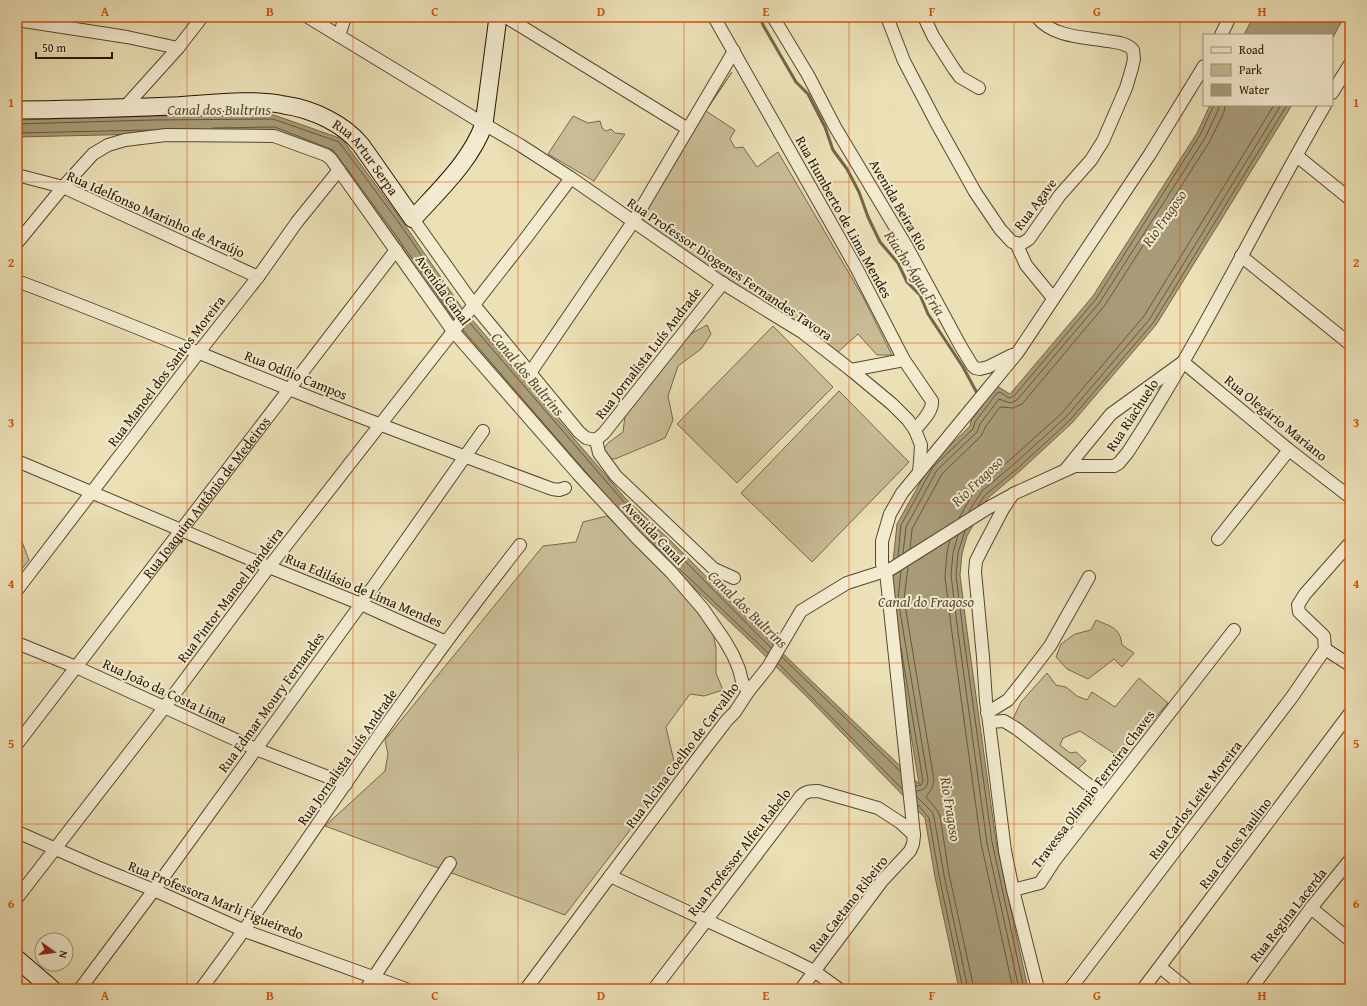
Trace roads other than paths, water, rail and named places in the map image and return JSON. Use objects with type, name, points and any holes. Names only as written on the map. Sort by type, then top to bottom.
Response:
[{"type":"street","points":[[124,108],[178,48],[202,17]]},
{"type":"street","name":"Rua Professor Diogenes Fernandes Tavora","points":[[308,17],[520,145],[571,178],[723,283],[802,332],[852,370],[892,404],[908,420],[915,430],[921,445],[919,471]]},
{"type":"street","points":[[339,36],[345,17]]},
{"type":"street","points":[[413,219],[472,150],[479,139],[484,124],[498,17]]},
{"type":"street","points":[[506,17],[688,129]]},
{"type":"street","name":"Rua Humberto de Lima Mendes","points":[[714,17],[857,269],[904,360],[932,403],[929,412],[915,430]]},
{"type":"street","name":"Avenida Beira Rio","points":[[773,17],[808,75],[835,127],[907,247],[960,345],[972,364],[975,368],[980,369],[988,367],[1018,352]]},
{"type":"street","name":"Rua Agave","points":[[887,17],[904,61],[975,192],[1000,229],[1009,239],[1021,244],[1029,239],[1060,195],[1091,160],[1103,141],[1126,88],[1134,59],[1134,52],[1131,47],[1112,41],[1064,34],[1044,25],[1037,17]]},
{"type":"street","points":[[924,17],[933,36],[954,69],[960,76],[979,88]]},
{"type":"street","points":[[1222,34],[1230,17]]},
{"type":"street","points":[[17,20],[127,37],[178,48]]},
{"type":"street","points":[[530,372],[633,222],[734,51]]},
{"type":"street","points":[[1333,91],[1350,64]]},
{"type":"street","points":[[914,835],[906,768],[888,571],[882,564],[881,549],[890,514],[902,493],[919,471],[1018,352],[1150,154],[1203,68]]},
{"type":"street","name":"Rua Artur Serpa","points":[[17,110],[124,108],[265,102],[291,106],[321,116],[346,129],[357,139],[413,219],[471,308],[530,372],[579,432],[586,438],[596,440]]},
{"type":"street","name":"Rua Riachuelo","points":[[1013,494],[1066,470],[1079,466],[1114,466],[1120,463],[1138,437],[1183,362],[1270,201],[1324,106]]},
{"type":"street","name":"Avenida Canal","points":[[63,187],[98,150],[108,145],[125,140],[166,135],[274,136],[326,155],[339,170],[433,305],[615,514],[688,590],[725,641],[736,662],[742,681],[748,692]]},
{"type":"street","points":[[1297,156],[1350,198]]},
{"type":"street","name":"Rua Manoel dos Santos Moreira","points":[[17,590],[198,352],[258,277],[297,222],[339,170]]},
{"type":"street","name":"Rua Idelfonso Marinho de Araújo","points":[[17,175],[63,187],[258,277]]},
{"type":"street","name":"Rua Pintor Manoel Bandeira","points":[[17,898],[56,850],[269,567],[571,178]]},
{"type":"street","points":[[17,243],[63,187]]},
{"type":"street","points":[[1016,243],[1026,265],[1053,298]]},
{"type":"street","name":"Rua Joaquim Antônio de Medeiros","points":[[17,744],[396,250]]},
{"type":"street","points":[[1241,256],[1350,344]]},
{"type":"street","name":"Rua Odílio Campos","points":[[17,281],[75,302],[380,425],[552,488],[559,490],[565,488]]},
{"type":"street","name":"Rua Jornalista Luís Andrade","points":[[596,440],[604,433],[723,283]]},
{"type":"street","points":[[852,370],[904,360]]},
{"type":"street","points":[[1066,470],[1111,414],[1183,362]]},
{"type":"street","name":"Rua Olegário Mariano","points":[[1183,362],[1289,450],[1350,496]]},
{"type":"street","name":"Rua Edmar Moury Fernandes","points":[[80,989],[154,890],[361,604],[483,431]]},
{"type":"street","points":[[596,440],[599,453],[616,476],[714,569],[734,578]]},
{"type":"street","points":[[1218,539],[1289,450]]},
{"type":"street","name":"Rua Edilásio de Lima Mendes","points":[[17,461],[361,604],[446,642]]},
{"type":"street","points":[[1013,494],[1003,509],[982,549],[976,561],[974,572],[988,718],[1004,844],[1013,890],[1038,989]]},
{"type":"street","name":"Rua Alcina Coelho de Carvalho","points":[[526,989],[701,754],[735,712],[748,692],[768,667],[801,611],[847,583],[888,571],[1013,494]]},
{"type":"street","points":[[1348,664],[1326,649],[1324,636],[1298,611],[1297,608],[1299,602],[1350,543]]},
{"type":"street","name":"Rua Jornalista Luís Andrade","points":[[201,989],[244,931],[392,716],[483,592],[520,545]]},
{"type":"street","points":[[988,718],[1008,700],[1050,646],[1089,577]]},
{"type":"street","name":"Travessa Olímpio Ferreira Chaves","points":[[1013,890],[1040,883],[1055,860],[1234,630]]},
{"type":"street","name":"Rua João da Costa Lima","points":[[17,643],[76,667],[256,749],[346,784]]},
{"type":"street","name":"Rua Carlos Leite Moreira","points":[[1070,989],[1326,649]]},
{"type":"street","name":"Rua Carlos Paulino","points":[[1143,989],[1350,713]]},
{"type":"street","points":[[988,718],[1004,721],[1017,728],[1104,797]]},
{"type":"street","name":"Rua Professor Alfeu Rabelo","points":[[654,989],[801,796],[808,792],[814,791],[878,808],[901,823],[914,835]]},
{"type":"street","name":"Rua Professora Marli Figueiredo","points":[[17,832],[56,850],[154,890],[244,931],[406,989]]},
{"type":"street","name":"Rua Caetano Ribeiro","points":[[801,989],[882,881],[910,851],[913,844],[914,835]]},
{"type":"street","name":"Rua Regina Lacerda","points":[[1251,989],[1311,908],[1350,860]]},
{"type":"street","points":[[366,989],[450,863]]},
{"type":"street","points":[[610,876],[788,958],[814,971],[839,989]]},
{"type":"street","points":[[1311,908],[1350,940]]},
{"type":"street","points":[[20,965],[52,989]]},
{"type":"street","points":[[1160,967],[1187,989]]},
{"type":"water","points":[[1253,17],[1344,17],[1333,37],[1333,34],[1244,34]]},
{"type":"water","name":"Canal do Fragoso","points":[[1210,106],[1291,106],[1156,325],[1072,423],[988,498],[967,536],[962,554],[960,575],[967,631],[996,841],[1028,989],[959,989],[935,877],[925,818],[809,699],[630,527],[451,321],[331,153],[274,131],[17,137],[17,120],[152,116],[274,115],[342,139],[400,218],[462,308],[626,499],[673,543],[772,643],[919,784],[889,599],[897,524],[930,465],[970,426],[971,421],[997,386],[1010,394],[1093,296],[1197,133]]},
{"type":"waterway","name":"Riacho Água Fria","points":[[760,17],[763,25],[796,82],[808,94],[825,127],[833,150],[847,169],[859,192],[868,217],[880,242],[898,263],[907,282],[920,295],[928,314],[963,367],[977,393],[977,396]]},
{"type":"water label","name":"Canal dos Bultrins","points":[[219,109]]},
{"type":"water label","name":"Rio Fragoso","points":[[1164,218]]},
{"type":"water label","name":"Canal dos Bultrins","points":[[528,374]]},
{"type":"water label","name":"Rio Fragoso","points":[[977,481]]},
{"type":"water label","name":"Canal dos Bultrins","points":[[748,609]]},
{"type":"water label","name":"Rio Fragoso","points":[[951,809]]}]
